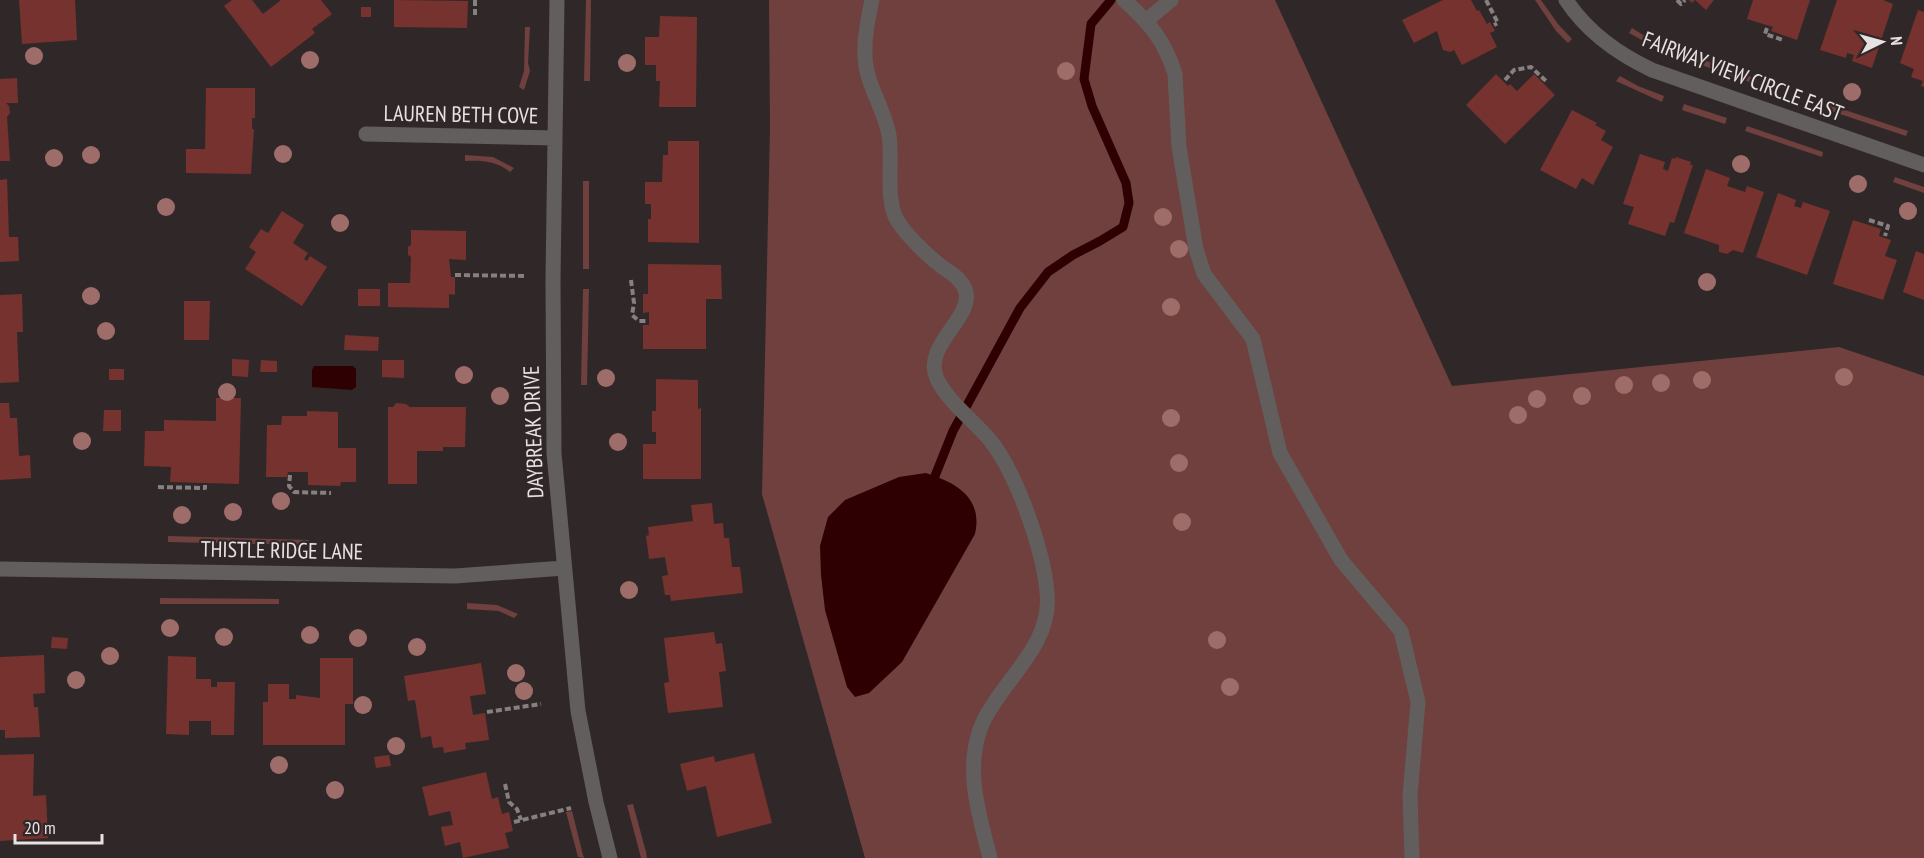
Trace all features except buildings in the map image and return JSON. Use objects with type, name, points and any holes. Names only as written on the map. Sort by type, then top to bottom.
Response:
[{"type":"street","name":"DAYBREAK DRIVE","points":[[557,0],[554,453],[578,711],[592,784],[610,858]]},
{"type":"street","points":[[872,0],[865,39],[865,60],[889,136],[891,191],[895,218],[936,262],[962,282],[966,294],[964,306],[935,357],[936,376],[951,400],[979,428],[1003,457],[1013,477],[1041,560],[1047,592],[1048,609],[1036,643],[983,723],[976,746],[973,775],[975,792],[990,858]]},
{"type":"street","points":[[1124,0],[1147,20],[1165,47],[1175,74],[1179,147],[1196,249],[1204,274],[1253,339],[1280,453],[1341,560],[1401,631],[1418,702],[1410,796],[1412,858]]},
{"type":"street","points":[[1147,20],[1171,0]]},
{"type":"street","name":"FAIRWAY VIEW CIRCLE EAST","points":[[1566,0],[1579,18],[1606,43],[1652,70],[1924,165]]},
{"type":"street","name":"LAUREN BETH COVE","points":[[366,134],[555,138]]},
{"type":"street","name":"THISTLE RIDGE LANE","points":[[0,569],[455,576],[564,568]]},
{"type":"path","points":[[475,0],[475,15]]},
{"type":"path","points":[[1486,0],[1498,23],[1494,25]]},
{"type":"path","points":[[1677,0],[1681,4],[1685,0]]},
{"type":"path","points":[[1767,28],[1765,34],[1782,40]]},
{"type":"path","points":[[1504,80],[1514,69],[1531,67],[1547,82]]},
{"type":"path","points":[[1869,220],[1888,226],[1884,236]]},
{"type":"path","points":[[455,275],[527,276]]},
{"type":"path","points":[[631,280],[634,303],[632,315],[639,321],[647,321]]},
{"type":"path","points":[[290,475],[289,486],[294,492],[331,493]]},
{"type":"path","points":[[158,487],[205,488],[205,484]]},
{"type":"path","points":[[487,712],[541,704]]},
{"type":"path","points":[[505,784],[509,802],[517,808],[521,820]]},
{"type":"path","points":[[514,822],[571,808]]},
{"type":"shaded area","points":[[586,0],[591,0],[590,81],[584,81]]},
{"type":"shaded area","points":[[769,0],[1275,0],[1452,386],[1839,347],[1924,376],[1924,858],[865,858],[762,494],[770,128]]},
{"type":"shaded area","points":[[1535,0],[1541,0],[1572,39],[1568,43],[1556,31]]},
{"type":"shaded area","points":[[525,27],[530,27],[528,63],[530,71],[524,90],[519,87],[524,71]]},
{"type":"shaded area","points":[[1632,28],[1656,43],[1757,79],[1755,84],[1662,51],[1629,33]]},
{"type":"shaded area","points":[[1620,76],[1664,96],[1662,102],[1616,81]]},
{"type":"shaded area","points":[[1684,104],[1727,118],[1725,124],[1682,110]]},
{"type":"shaded area","points":[[1827,104],[1908,131],[1906,136],[1825,109]]},
{"type":"shaded area","points":[[1747,126],[1823,152],[1822,157],[1745,131]]},
{"type":"shaded area","points":[[465,155],[493,157],[514,168],[510,172],[489,162],[465,161]]},
{"type":"shaded area","points":[[1895,177],[1924,187],[1924,193],[1893,182]]},
{"type":"shaded area","points":[[583,181],[589,181],[589,269],[583,269]]},
{"type":"shaded area","points":[[583,289],[589,289],[587,385],[581,385]]},
{"type":"shaded area","points":[[314,366],[353,366],[356,369],[356,387],[352,390],[312,387]]},
{"type":"shaded area","points":[[926,473],[948,482],[965,494],[975,511],[975,534],[902,662],[869,693],[855,697],[847,687],[825,610],[820,546],[828,517],[845,500],[899,477]]},
{"type":"shaded area","points":[[168,536],[309,540],[308,545],[168,542]]},
{"type":"shaded area","points":[[160,598],[279,599],[279,604],[160,604]]},
{"type":"shaded area","points":[[467,603],[497,605],[518,614],[514,618],[499,611],[467,609]]},
{"type":"shaded area","points":[[633,804],[647,858],[641,858],[627,805]]},
{"type":"shaded area","points":[[572,811],[584,858],[578,857],[566,812]]},
{"type":"waterway","points":[[935,476],[953,431],[1020,308],[1048,272],[1123,227],[1129,203],[1126,183],[1092,106],[1084,79],[1091,24],[1111,0]]}]
